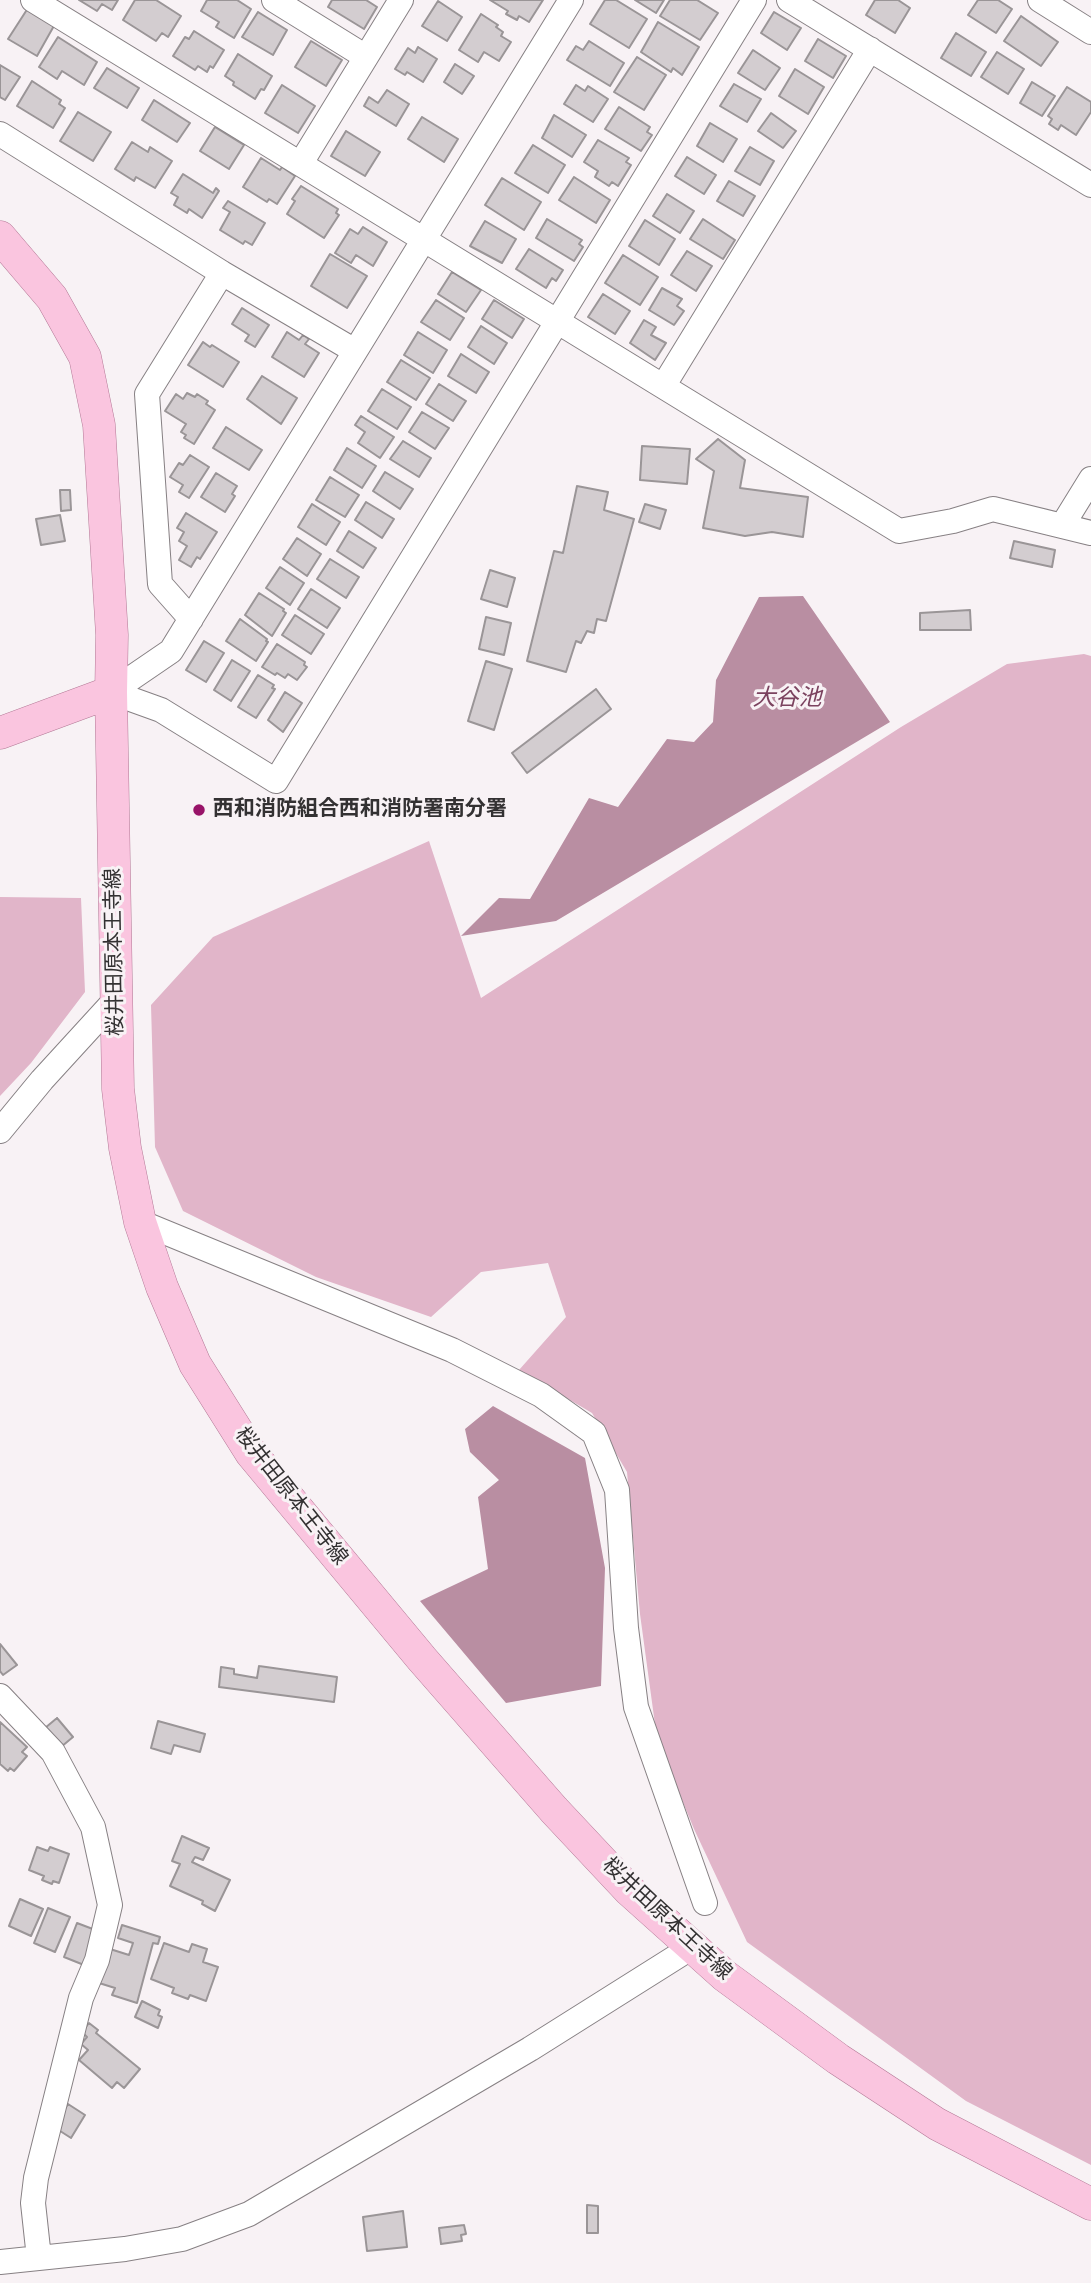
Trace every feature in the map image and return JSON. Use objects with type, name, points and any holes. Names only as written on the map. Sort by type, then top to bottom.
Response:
[{"type":"main road","name":"桜井田原本王寺線","points":[[0,237],[52,298],[85,357],[99,425],[112,635],[118,1089],[125,1148],[140,1222],[162,1287],[195,1364],[251,1453],[422,1659],[554,1810],[629,1890],[725,1976],[838,2059],[937,2124],[1091,2204]]},
{"type":"main road","points":[[0,733],[111,692]]},
{"type":"street","points":[[33,0],[899,531],[953,521],[993,509],[1091,533]]},
{"type":"street","points":[[274,0],[366,57]]},
{"type":"street","points":[[301,163],[401,0]]},
{"type":"street","points":[[111,692],[172,651],[571,0]]},
{"type":"street","points":[[111,692],[161,710],[276,781],[754,0]]},
{"type":"street","points":[[789,0],[1091,185]]},
{"type":"street","points":[[1040,0],[1091,32]]},
{"type":"street","points":[[664,385],[870,49]]},
{"type":"street","points":[[0,134],[355,351]]},
{"type":"street","points":[[191,619],[160,584],[147,394],[222,272]]},
{"type":"street","points":[[1062,526],[1091,479]]},
{"type":"street","points":[[0,1131],[42,1080],[117,998]]},
{"type":"street","points":[[140,1222],[452,1350],[541,1395],[594,1433],[617,1490],[626,1628],[636,1707],[705,1903]]},
{"type":"street","points":[[0,1696],[53,1752],[93,1827],[110,1905],[97,1960],[81,1998],[36,2178],[33,2203],[39,2258]]},
{"type":"street","points":[[0,2262],[125,2249],[182,2239],[249,2214],[530,2049],[692,1947]]},
{"type":"shaded area","points":[[1084,654],[1091,656],[1091,2165],[966,2101],[747,1942],[694,1829],[657,1739],[640,1614],[627,1472],[592,1413],[519,1370],[566,1317],[548,1263],[481,1272],[431,1317],[316,1277],[183,1211],[155,1147],[151,1005],[213,937],[429,841],[481,998],[901,727],[1007,664]]},
{"type":"shaded area","points":[[0,897],[81,898],[85,992],[31,1063],[0,1096]]},
{"type":"water","name":"大谷池","points":[[803,596],[890,722],[556,921],[461,936],[499,898],[530,899],[589,798],[618,807],[667,739],[694,742],[713,722],[716,680],[759,597]]},
{"type":"water","points":[[493,1406],[585,1458],[605,1568],[601,1686],[506,1703],[420,1601],[488,1569],[478,1497],[499,1480],[470,1452],[465,1429]]},
{"type":"building","points":[[79,0],[118,0],[112,10],[102,4],[97,11]]},
{"type":"building","points":[[135,0],[156,0],[181,16],[168,37],[162,33],[156,41],[123,20]]},
{"type":"building","points":[[207,0],[237,0],[251,9],[234,38],[216,27],[219,22],[201,11]]},
{"type":"building","points":[[332,0],[366,0],[377,7],[364,29],[328,7]]},
{"type":"building","points":[[490,0],[543,0],[529,22],[519,16],[517,20],[506,14],[508,11]]},
{"type":"building","points":[[605,0],[616,0],[647,19],[629,48],[590,24]]},
{"type":"building","points":[[635,0],[664,0],[656,13]]},
{"type":"building","points":[[670,0],[697,0],[718,13],[700,40],[660,16]]},
{"type":"building","points":[[875,0],[898,0],[910,8],[895,33],[866,15]]},
{"type":"building","points":[[978,0],[998,0],[1012,9],[996,33],[968,15]]},
{"type":"building","points":[[438,1],[462,17],[447,41],[422,26]]},
{"type":"building","points":[[28,8],[55,24],[37,56],[8,39]]},
{"type":"building","points":[[258,12],[287,30],[273,55],[242,37]]},
{"type":"building","points":[[774,12],[801,28],[787,50],[761,33]]},
{"type":"building","points":[[481,14],[498,25],[496,27],[503,32],[501,36],[511,42],[499,61],[484,52],[478,62],[459,50]]},
{"type":"building","points":[[1021,16],[1058,42],[1041,66],[1004,41]]},
{"type":"building","points":[[658,22],[699,47],[682,75],[673,68],[671,72],[641,52]]},
{"type":"building","points":[[194,31],[224,50],[213,68],[210,66],[207,72],[198,66],[195,70],[173,56],[185,37],[189,39]]},
{"type":"building","points":[[956,33],[986,52],[971,76],[941,58]]},
{"type":"building","points":[[58,37],[97,62],[84,85],[62,71],[57,79],[39,67]]},
{"type":"building","points":[[818,39],[846,56],[833,78],[805,61]]},
{"type":"building","points":[[311,41],[342,60],[326,86],[295,67]]},
{"type":"building","points":[[589,41],[624,63],[610,86],[567,60],[576,46],[583,50]]},
{"type":"building","points":[[418,47],[437,59],[423,82],[407,72],[405,75],[395,69],[408,48],[415,53]]},
{"type":"building","points":[[753,50],[780,68],[765,90],[738,73]]},
{"type":"building","points":[[997,52],[1024,69],[1008,94],[981,77]]},
{"type":"building","points":[[238,54],[272,76],[255,99],[233,85],[234,82],[225,76]]},
{"type":"building","points":[[637,57],[666,75],[644,110],[614,92]]},
{"type":"building","points":[[455,64],[474,76],[462,94],[444,82]]},
{"type":"building","points":[[0,65],[20,77],[5,100],[0,97]]},
{"type":"building","points":[[107,68],[139,88],[127,108],[94,88]]},
{"type":"building","points":[[795,69],[824,87],[808,114],[779,96]]},
{"type":"building","points":[[32,81],[61,100],[59,104],[65,108],[53,128],[17,106]]},
{"type":"building","points":[[1032,82],[1055,96],[1042,116],[1020,103]]},
{"type":"building","points":[[734,84],[761,99],[747,122],[720,106]]},
{"type":"building","points":[[282,85],[315,106],[298,133],[265,113]]},
{"type":"building","points":[[576,85],[585,91],[588,86],[608,99],[593,122],[564,104]]},
{"type":"building","points":[[1067,87],[1091,102],[1091,112],[1076,135],[1061,125],[1058,130],[1049,124],[1052,119],[1048,116]]},
{"type":"building","points":[[387,90],[409,104],[396,126],[364,106],[369,97],[378,103]]},
{"type":"building","points":[[154,100],[190,123],[177,142],[142,120]]},
{"type":"building","points":[[619,107],[650,127],[647,132],[652,135],[641,151],[605,129]]},
{"type":"building","points":[[78,112],[111,132],[93,161],[60,141]]},
{"type":"building","points":[[771,113],[796,131],[783,148],[758,131]]},
{"type":"building","points":[[554,115],[586,135],[572,157],[542,138]]},
{"type":"building","points":[[422,117],[458,139],[444,162],[408,139]]},
{"type":"building","points":[[710,123],[737,139],[723,162],[697,146]]},
{"type":"building","points":[[215,127],[244,145],[229,169],[200,151]]},
{"type":"building","points":[[346,131],[380,152],[365,176],[331,156]]},
{"type":"building","points":[[598,140],[629,158],[626,162],[631,165],[618,186],[612,182],[609,186],[595,177],[598,171],[584,162]]},
{"type":"building","points":[[132,142],[148,152],[150,147],[172,161],[155,188],[136,177],[134,181],[115,169]]},
{"type":"building","points":[[533,145],[565,165],[548,193],[515,173]]},
{"type":"building","points":[[750,147],[774,161],[760,185],[735,171]]},
{"type":"building","points":[[687,157],[716,175],[704,194],[675,176]]},
{"type":"building","points":[[261,158],[295,176],[277,204],[269,199],[267,202],[243,187]]},
{"type":"building","points":[[183,174],[213,193],[216,188],[219,191],[202,218],[189,209],[187,213],[174,205],[178,197],[171,193]]},
{"type":"building","points":[[574,177],[610,200],[596,223],[559,200]]},
{"type":"building","points":[[502,178],[541,202],[524,230],[485,205]]},
{"type":"building","points":[[729,181],[755,196],[743,216],[717,201]]},
{"type":"building","points":[[301,186],[338,209],[336,213],[339,215],[324,238],[287,214],[295,201],[292,199]]},
{"type":"building","points":[[667,194],[694,211],[680,233],[653,216]]},
{"type":"building","points":[[228,201],[265,223],[252,245],[245,241],[243,244],[220,230],[230,212],[223,208]]},
{"type":"building","points":[[547,219],[582,240],[579,244],[583,247],[574,261],[536,238]]},
{"type":"building","points":[[703,219],[735,240],[723,259],[690,239]]},
{"type":"building","points":[[645,220],[675,239],[659,265],[629,246]]},
{"type":"building","points":[[485,221],[516,239],[502,263],[470,246]]},
{"type":"building","points":[[363,227],[387,242],[373,266],[356,255],[351,263],[335,253],[350,229],[358,234]]},
{"type":"building","points":[[529,249],[563,270],[556,281],[552,278],[546,288],[516,269]]},
{"type":"building","points":[[687,251],[712,266],[696,291],[671,275]]},
{"type":"building","points":[[330,254],[367,276],[347,308],[311,286]]},
{"type":"building","points":[[623,255],[658,277],[640,305],[605,283]]},
{"type":"building","points":[[452,272],[481,290],[466,312],[438,294]]},
{"type":"building","points":[[662,288],[682,299],[677,306],[684,311],[674,325],[649,310]]},
{"type":"building","points":[[603,294],[630,311],[615,334],[588,317]]},
{"type":"building","points":[[436,300],[464,318],[450,340],[421,322]]},
{"type":"building","points":[[494,300],[524,319],[512,338],[482,319]]},
{"type":"building","points":[[242,308],[269,325],[255,347],[245,341],[249,335],[232,324]]},
{"type":"building","points":[[644,320],[656,327],[651,335],[666,343],[655,360],[630,343]]},
{"type":"building","points":[[481,326],[507,343],[494,364],[468,347]]},
{"type":"building","points":[[287,332],[299,340],[303,335],[309,339],[305,344],[319,353],[304,377],[272,357]]},
{"type":"building","points":[[418,332],[447,350],[433,373],[404,355]]},
{"type":"building","points":[[203,342],[239,362],[223,387],[188,365]]},
{"type":"building","points":[[461,354],[489,372],[476,393],[448,376]]},
{"type":"building","points":[[401,360],[430,378],[416,400],[387,382]]},
{"type":"building","points":[[262,376],[297,398],[281,424],[247,399]]},
{"type":"building","points":[[439,384],[466,401],[453,421],[426,404]]},
{"type":"building","points":[[382,389],[411,407],[397,429],[368,411]]},
{"type":"building","points":[[187,393],[195,397],[197,394],[215,410],[194,444],[184,438],[186,435],[181,432],[186,424],[165,411],[176,394],[183,399]]},
{"type":"building","points":[[422,412],[449,428],[435,449],[409,432]]},
{"type":"building","points":[[361,416],[394,437],[380,458],[358,443],[365,432],[355,425]]},
{"type":"building","points":[[226,427],[262,450],[249,470],[213,448]]},
{"type":"building","points":[[718,439],[745,460],[740,488],[808,497],[803,537],[772,532],[745,536],[703,528],[714,471],[696,459]]},
{"type":"building","points":[[403,441],[431,458],[419,477],[390,459]]},
{"type":"building","points":[[642,446],[690,449],[687,484],[640,480]]},
{"type":"building","points":[[347,448],[376,466],[362,488],[334,470]]},
{"type":"building","points":[[190,455],[209,467],[189,498],[179,492],[183,485],[170,477],[179,463],[183,465]]},
{"type":"building","points":[[385,472],[413,489],[400,509],[373,491]]},
{"type":"building","points":[[216,473],[237,486],[232,494],[235,496],[225,512],[201,497]]},
{"type":"building","points":[[330,477],[359,495],[345,517],[316,500]]},
{"type":"building","points":[[577,486],[608,492],[604,510],[634,519],[606,621],[597,619],[594,633],[587,631],[581,643],[576,641],[566,672],[527,661],[554,551],[563,553]]},
{"type":"building","points":[[60,490],[70,490],[71,510],[61,511]]},
{"type":"building","points":[[366,502],[394,519],[382,538],[355,520]]},
{"type":"building","points":[[312,504],[340,522],[326,545],[298,527]]},
{"type":"building","points":[[645,504],[666,510],[660,529],[639,522]]},
{"type":"building","points":[[186,513],[217,532],[200,559],[197,557],[191,567],[179,560],[187,546],[179,541],[184,532],[177,528]]},
{"type":"building","points":[[60,515],[65,541],[41,545],[36,519]]},
{"type":"building","points":[[349,531],[376,548],[363,568],[337,551]]},
{"type":"building","points":[[297,538],[321,554],[307,576],[283,559]]},
{"type":"building","points":[[1014,541],[1055,550],[1052,567],[1010,558]]},
{"type":"building","points":[[330,559],[359,577],[346,598],[317,579]]},
{"type":"building","points":[[280,567],[304,583],[290,605],[266,588]]},
{"type":"building","points":[[490,570],[515,578],[507,607],[481,599]]},
{"type":"building","points":[[311,589],[340,608],[327,628],[298,609]]},
{"type":"building","points":[[259,593],[286,613],[272,636],[245,615]]},
{"type":"building","points":[[970,610],[971,630],[920,630],[920,613]]},
{"type":"building","points":[[295,615],[324,634],[311,654],[282,635]]},
{"type":"building","points":[[486,617],[511,623],[504,655],[479,649]]},
{"type":"building","points":[[240,619],[267,639],[268,642],[256,661],[226,641]]},
{"type":"building","points":[[204,641],[224,653],[206,682],[186,670]]},
{"type":"building","points":[[277,644],[305,662],[307,667],[297,680],[288,674],[285,678],[277,673],[275,675],[262,667]]},
{"type":"building","points":[[232,660],[250,671],[231,701],[214,690]]},
{"type":"building","points":[[486,661],[512,669],[494,730],[468,721]]},
{"type":"building","points":[[258,675],[274,685],[272,688],[275,689],[256,718],[238,707]]},
{"type":"building","points":[[596,689],[611,709],[527,773],[512,753]]},
{"type":"building","points":[[285,692],[302,703],[283,732],[268,720]]},
{"type":"building","points":[[0,1644],[17,1665],[3,1675],[0,1671]]},
{"type":"building","points":[[259,1666],[337,1677],[334,1702],[219,1687],[221,1667],[234,1669],[234,1674],[257,1678]]},
{"type":"building","points":[[57,1718],[73,1737],[61,1747],[45,1728]]},
{"type":"building","points":[[158,1721],[205,1734],[200,1752],[174,1745],[171,1754],[151,1748]]},
{"type":"building","points":[[0,1722],[27,1747],[22,1752],[27,1756],[14,1771],[10,1768],[8,1771],[0,1764]]},
{"type":"building","points":[[182,1836],[209,1848],[203,1860],[195,1857],[192,1862],[230,1880],[215,1911],[202,1904],[203,1901],[170,1886],[180,1864],[172,1861]]},
{"type":"building","points":[[37,1847],[48,1851],[50,1847],[69,1854],[59,1883],[53,1881],[52,1884],[42,1880],[44,1876],[29,1870]]},
{"type":"building","points":[[20,1899],[43,1909],[31,1936],[9,1926]]},
{"type":"building","points":[[48,1908],[70,1917],[55,1952],[34,1943]]},
{"type":"building","points":[[77,1923],[98,1931],[84,1965],[64,1957]]},
{"type":"building","points":[[122,1925],[160,1937],[158,1944],[153,1943],[137,2003],[112,1995],[115,1988],[99,1983],[110,1949],[129,1955],[133,1943],[118,1938]]},
{"type":"building","points":[[164,1943],[189,1952],[192,1944],[207,1949],[203,1962],[218,1967],[206,2001],[190,1995],[188,1999],[172,1993],[174,1988],[151,1979]]},
{"type":"building","points":[[142,2001],[160,2010],[158,2015],[162,2017],[158,2028],[135,2017]]},
{"type":"building","points":[[89,2023],[98,2030],[96,2033],[140,2069],[124,2088],[117,2082],[112,2088],[79,2060],[88,2050],[81,2044],[87,2037],[82,2032]]},
{"type":"building","points":[[68,2104],[85,2115],[71,2138],[57,2129],[58,2120]]},
{"type":"building","points":[[587,2205],[598,2206],[598,2233],[587,2233]]},
{"type":"building","points":[[403,2211],[407,2247],[367,2251],[363,2217]]},
{"type":"building","points":[[464,2225],[466,2234],[461,2235],[462,2241],[441,2244],[439,2228]]},
{"type":"place","name":"西和消防組合西和消防署南分署","points":[[199,810]]}]
